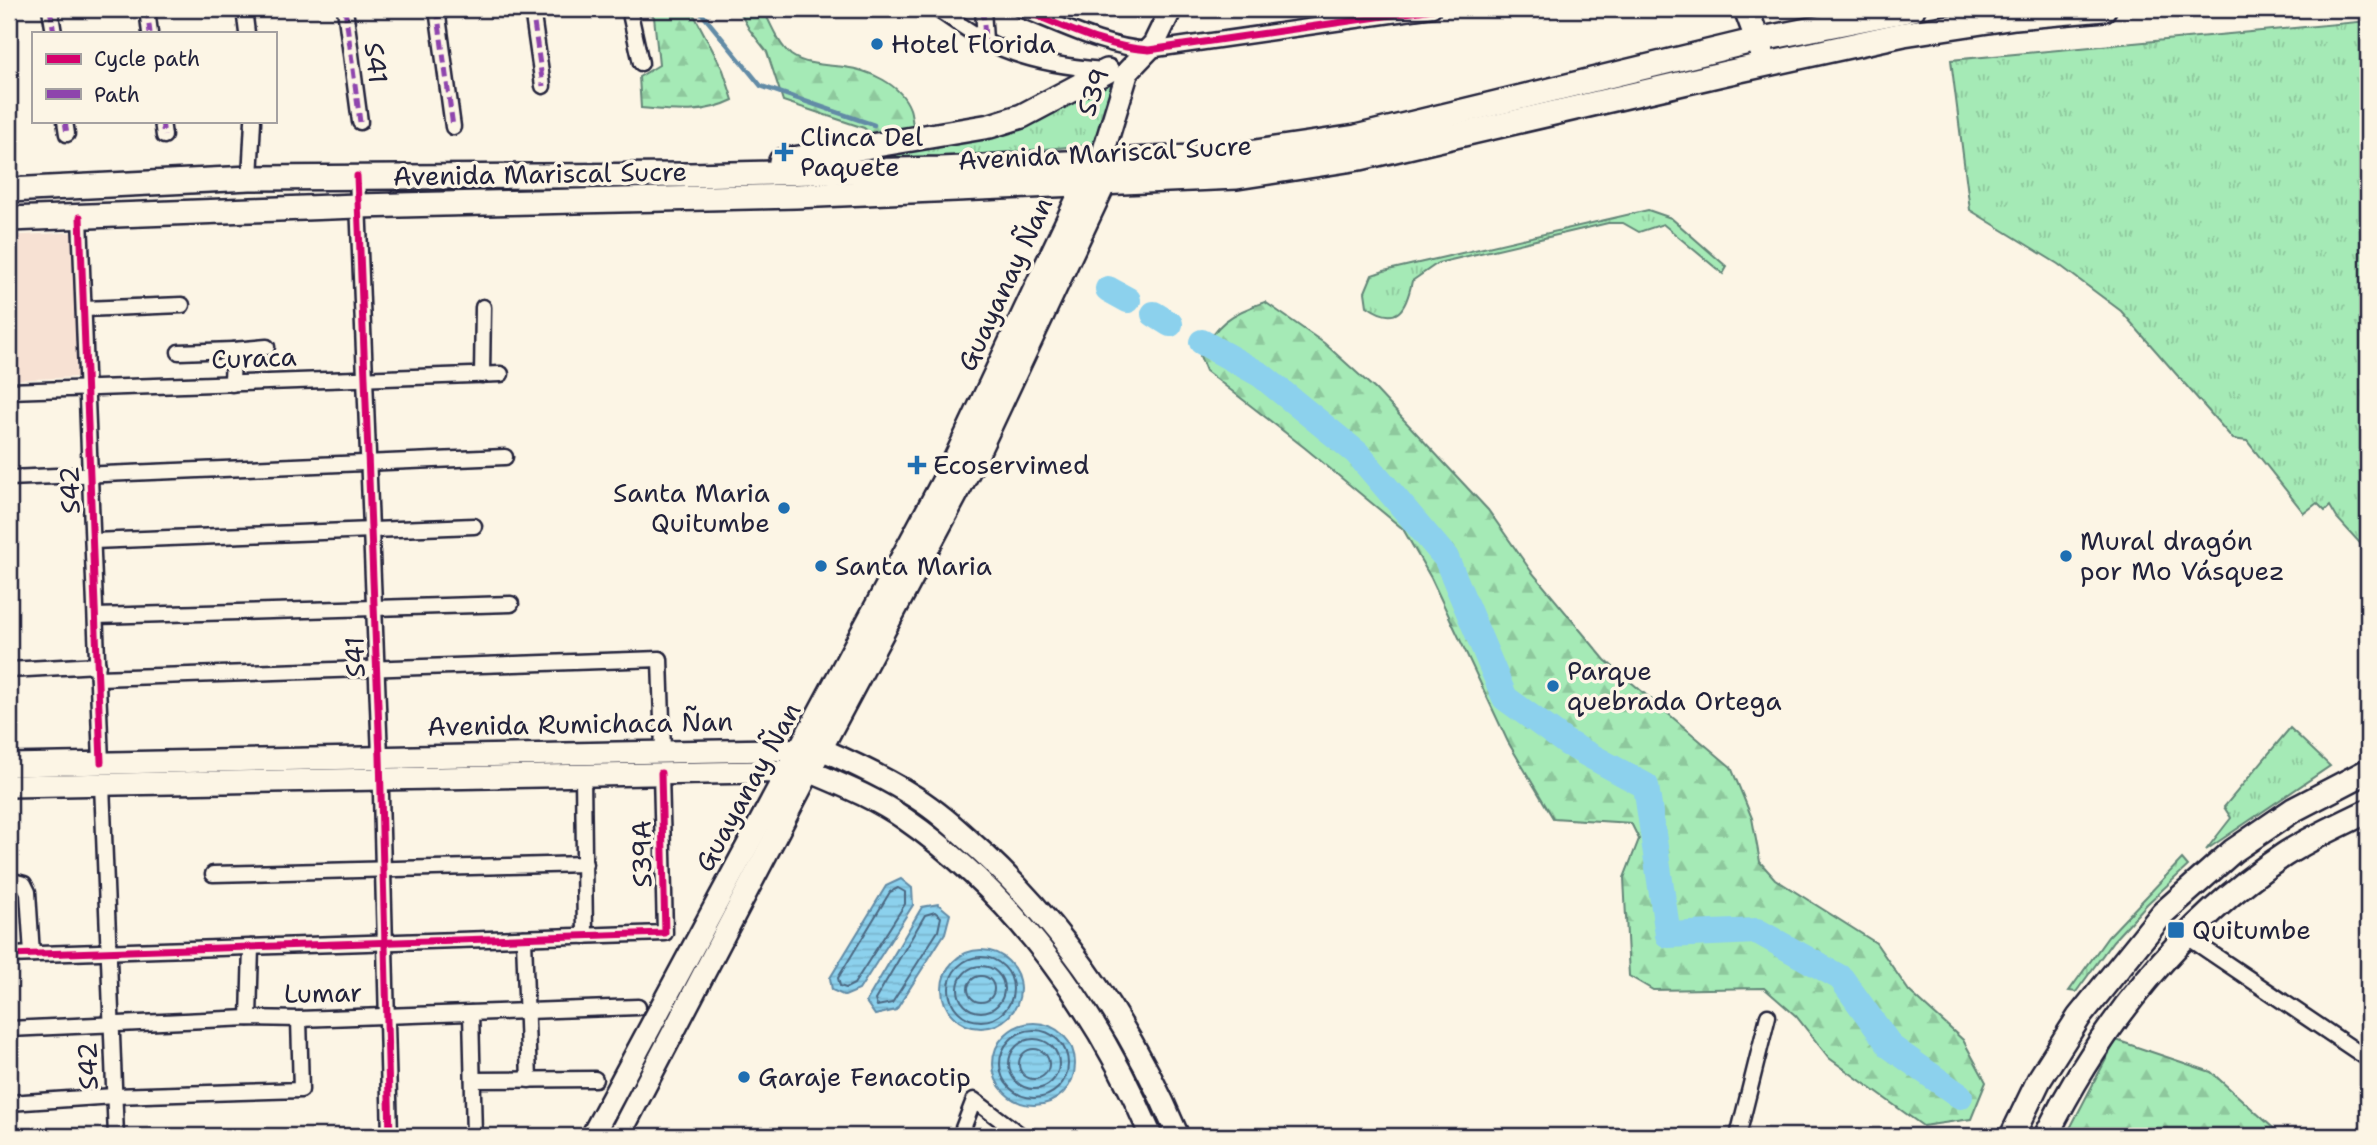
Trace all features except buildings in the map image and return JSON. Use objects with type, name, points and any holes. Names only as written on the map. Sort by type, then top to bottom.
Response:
[{"type":"main road","name":"S39","points":[[1097,175],[1118,71],[1149,50],[1171,9]]},
{"type":"main road","points":[[1746,9],[1767,64]]},
{"type":"main road","name":"Avenida Mariscal Sucre","points":[[1097,175],[1356,137],[1757,40],[1913,9]]},
{"type":"main road","name":"Avenida Mariscal Sucre","points":[[9,190],[250,178],[357,176],[691,175],[856,181],[1097,175],[1237,177],[1338,163],[1918,32],[2015,17],[2104,9]]},
{"type":"main road","points":[[691,175],[990,126],[1022,116],[1118,71]]},
{"type":"main road","points":[[1586,81],[1590,105]]},
{"type":"main road","name":"Guayanay Ñan","points":[[619,1136],[809,771],[811,749],[1097,175]]},
{"type":"main road","name":"Avenida Mariscal Sucre","points":[[9,219],[358,206],[796,196],[856,181]]},
{"type":"main road","name":"Guayanay Ñan","points":[[592,1136],[788,770],[811,749]]},
{"type":"main road","name":"Avenida Rumichaca Ñan","points":[[9,765],[811,749],[872,771],[918,799],[993,862],[1048,918],[1106,998],[1142,1060],[1178,1136]]},
{"type":"main road","name":"Avenida Rumichaca Ñan","points":[[9,786],[809,771],[860,793],[904,818],[969,872],[1030,934],[1086,1011],[1121,1071],[1152,1136]]},
{"type":"main road","points":[[2012,1136],[2039,1080],[2079,1017],[2164,913],[2233,850],[2293,810],[2368,771]]},
{"type":"main road","points":[[2046,1136],[2065,1098],[2102,1039],[2186,936],[2215,908],[2285,854],[2368,811]]},
{"type":"main road","points":[[666,996],[685,1007]]},
{"type":"street","points":[[50,9],[54,32]]},
{"type":"street","points":[[146,9],[150,32]]},
{"type":"street","points":[[244,9],[247,32]]},
{"type":"street","name":"S41","points":[[345,9],[360,122]]},
{"type":"street","points":[[437,9],[453,127]]},
{"type":"street","points":[[532,9],[543,86]]},
{"type":"street","points":[[629,9],[641,63]]},
{"type":"street","points":[[937,9],[985,40],[1017,54],[1069,68],[1118,71]]},
{"type":"street","points":[[983,9],[985,40]]},
{"type":"street","points":[[1020,9],[1049,14],[1093,38],[1130,49],[1149,50],[1433,9]]},
{"type":"street","points":[[250,178],[253,122]]},
{"type":"street","name":"S41","points":[[357,176],[381,780],[390,1136]]},
{"type":"street","name":"S42","points":[[80,217],[101,762]]},
{"type":"street","points":[[84,309],[182,305]]},
{"type":"street","points":[[482,375],[483,307]]},
{"type":"street","points":[[179,352],[267,347]]},
{"type":"street","points":[[232,384],[233,350]]},
{"type":"street","name":"Curaca","points":[[9,391],[501,374]]},
{"type":"street","points":[[9,478],[505,457]]},
{"type":"street","points":[[93,541],[474,526]]},
{"type":"street","points":[[96,616],[511,604]]},
{"type":"street","points":[[9,670],[377,670],[660,659],[663,751]]},
{"type":"street","name":"S39A","points":[[585,936],[665,933],[661,773]]},
{"type":"street","points":[[9,955],[585,936],[583,775]]},
{"type":"street","name":"S42","points":[[102,784],[116,1136]]},
{"type":"street","points":[[213,874],[584,864]]},
{"type":"street","points":[[9,880],[24,884],[28,892],[32,954]]},
{"type":"street","points":[[2186,936],[2368,1059]]},
{"type":"street","points":[[524,938],[529,1080]]},
{"type":"street","points":[[249,1018],[251,947]]},
{"type":"street","name":"Lumar","points":[[9,1029],[249,1018],[299,1019],[638,1007]]},
{"type":"street","points":[[471,1013],[474,1136]]},
{"type":"street","points":[[1738,1136],[1768,1016]]},
{"type":"street","points":[[9,1103],[114,1096],[301,1090],[299,1019]]},
{"type":"street","points":[[473,1080],[595,1079]]},
{"type":"street","points":[[960,1136],[969,1097],[1022,1136]]},
{"type":"shaded area","points":[[73,232],[81,377],[9,380],[9,236]]},
{"type":"green space","points":[[644,9],[691,9],[723,70],[733,100],[699,110],[641,108],[639,77],[659,65],[654,17]]},
{"type":"green space","points":[[738,9],[763,9],[782,45],[797,58],[809,63],[864,71],[892,86],[906,100],[914,130],[872,135],[864,128],[783,101],[767,52]]},
{"type":"green space","points":[[2368,21],[2368,552],[2337,518],[2330,506],[2325,511],[2317,503],[2304,513],[2247,441],[2233,439],[2121,311],[2058,264],[1970,210],[1951,60]]},
{"type":"green space","points":[[1121,75],[1092,145],[861,164],[863,150],[932,141]]},
{"type":"green space","points":[[1648,210],[1671,218],[1727,267],[1723,274],[1663,224],[1639,232],[1623,223],[1608,223],[1438,263],[1412,281],[1407,300],[1398,312],[1386,315],[1367,306],[1365,292],[1372,275]]},
{"type":"green space","points":[[1265,302],[1324,343],[1376,390],[1488,510],[1531,571],[1605,660],[1731,767],[1752,818],[1760,862],[1775,879],[1876,943],[1909,991],[1963,1040],[1986,1082],[1971,1119],[1923,1126],[1829,1058],[1796,1016],[1764,988],[1653,990],[1629,976],[1624,878],[1639,839],[1631,823],[1553,818],[1508,742],[1431,578],[1403,529],[1206,371],[1200,356],[1218,328],[1233,315]]},
{"type":"green space","points":[[2290,728],[2330,766],[2206,850],[2231,818],[2224,807]]},
{"type":"green space","points":[[2182,859],[2188,866],[2147,904],[2113,941],[2076,992],[2069,991],[2108,937]]},
{"type":"green space","points":[[2116,1040],[2211,1072],[2282,1136],[2066,1136]]},
{"type":"water","points":[[901,879],[912,888],[913,905],[859,990],[845,996],[832,990],[830,978],[886,886]]},
{"type":"water","points":[[938,904],[950,914],[945,933],[896,1010],[875,1015],[866,1002],[922,907]]},
{"type":"water","points":[[981,950],[996,953],[1009,961],[1017,974],[1020,989],[1017,1004],[1009,1017],[996,1025],[981,1028],[966,1025],[953,1017],[945,1004],[942,989],[945,974],[953,961],[966,953]]},
{"type":"water","points":[[1034,1023],[1050,1026],[1063,1035],[1072,1048],[1075,1064],[1072,1080],[1063,1093],[1050,1102],[1034,1105],[1018,1102],[1005,1093],[996,1080],[993,1064],[996,1048],[1005,1035],[1018,1026]]},
{"type":"waterway","points":[[698,9],[761,86],[874,125]]},
{"type":"waterway","points":[[1108,289],[1128,300]]},
{"type":"waterway","points":[[1154,314],[1170,324]]},
{"type":"waterway","points":[[1202,342],[1261,375],[1357,453],[1446,558],[1505,698],[1567,743],[1646,786],[1668,935],[1757,931],[1841,978],[1891,1047],[1960,1096]]},
{"type":"marked path","points":[[50,9],[54,32]]},
{"type":"marked path","points":[[147,9],[150,32]]},
{"type":"marked path","points":[[345,9],[360,122]]},
{"type":"marked path","points":[[437,9],[453,127]]},
{"type":"marked path","points":[[532,9],[543,86]]},
{"type":"marked path","points":[[983,9],[985,40]]},
{"type":"marked path","points":[[65,122],[67,134]]},
{"type":"marked path","points":[[162,122],[164,136]]},
{"type":"cycle path","points":[[1020,9],[1099,40],[1149,50],[1433,9]]},
{"type":"cycle path","points":[[357,176],[380,756],[390,1136]]},
{"type":"cycle path","points":[[80,217],[101,762]]},
{"type":"cycle path","points":[[9,955],[665,933],[661,773]]},
{"type":"place","name":"Hotel Florida","points":[[877,44]]},
{"type":"place","name":"Clinca Del Paquete","points":[[784,152]]},
{"type":"place","name":"Ecoservimed","points":[[917,465]]},
{"type":"place","name":"Santa Maria Quitumbe","points":[[784,508]]},
{"type":"place","name":"Mural dragón por Mo Vásquez","points":[[2066,556]]},
{"type":"place","name":"Santa Maria","points":[[821,566]]},
{"type":"place","name":"Parque quebrada Ortega","points":[[1553,686]]},
{"type":"place","name":"Quitumbe","points":[[2176,930]]},
{"type":"place","name":"Garaje Fenacotip","points":[[744,1077]]}]
